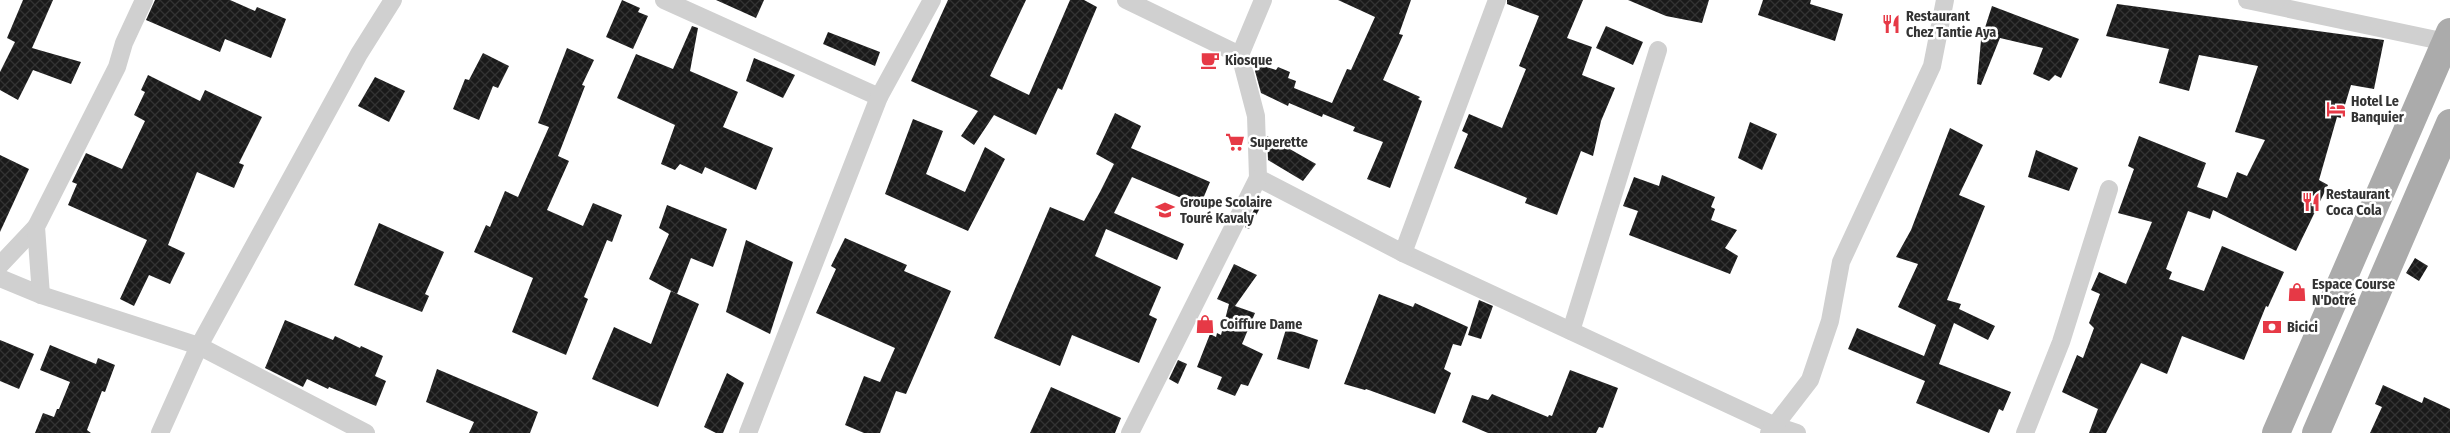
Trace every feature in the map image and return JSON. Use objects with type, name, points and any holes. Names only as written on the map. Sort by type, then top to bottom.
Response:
[{"type":"main road","points":[[2276,433],[2448,37]]},
{"type":"main road","points":[[2316,433],[2450,123]]},
{"type":"street","points":[[0,265],[36,227],[117,67],[124,44],[144,0]]},
{"type":"street","points":[[160,433],[199,346],[359,54],[393,0]]},
{"type":"street","points":[[664,0],[879,97]]},
{"type":"street","points":[[748,433],[879,97],[932,0]]},
{"type":"street","points":[[1126,0],[1240,55]]},
{"type":"street","points":[[1130,433],[1258,178],[1256,116],[1240,55],[1263,0]]},
{"type":"street","points":[[1403,253],[1497,0]]},
{"type":"street","points":[[1771,429],[1810,380],[1830,321],[1841,262],[1932,66],[1945,0]]},
{"type":"street","points":[[2247,0],[2448,37]]},
{"type":"street","points":[[1571,331],[1658,50]]},
{"type":"street","points":[[1258,178],[1403,253],[1571,331],[1771,429],[1797,433]]},
{"type":"street","points":[[2025,433],[2061,342],[2109,189]]},
{"type":"street","points":[[36,227],[42,295]]},
{"type":"street","points":[[0,278],[42,295],[199,346],[366,433]]},
{"type":"building","points":[[23,0],[53,0],[32,48],[81,62],[71,84],[33,70],[18,100],[0,90],[0,72],[15,42],[7,38]]},
{"type":"building","points":[[155,0],[230,0],[255,11],[257,7],[286,19],[271,58],[225,39],[220,52],[146,20]]},
{"type":"building","points":[[622,0],[640,8],[638,12],[648,16],[633,49],[606,37]]},
{"type":"building","points":[[716,0],[764,0],[756,18]]},
{"type":"building","points":[[948,0],[1026,0],[990,76],[1029,95],[1070,0],[1084,0],[1097,7],[1062,90],[1058,88],[1036,135],[994,115],[974,145],[961,136],[978,111],[911,81]]},
{"type":"building","points":[[1338,0],[1411,0],[1399,34],[1403,35],[1383,80],[1420,97],[1418,99],[1422,101],[1390,188],[1367,179],[1383,142],[1353,131],[1355,127],[1323,114],[1322,117],[1289,103],[1288,106],[1261,93],[1255,71],[1258,64],[1276,70],[1278,67],[1290,72],[1288,78],[1296,81],[1294,88],[1332,103],[1347,69],[1351,70],[1375,17]]},
{"type":"building","points":[[1507,0],[1583,0],[1567,38],[1592,47],[1582,75],[1615,88],[1601,121],[1593,156],[1581,151],[1557,215],[1525,203],[1527,198],[1454,168],[1468,134],[1462,131],[1469,114],[1502,128],[1526,69],[1519,66],[1539,16],[1507,4]]},
{"type":"building","points":[[1628,0],[1709,0],[1702,23],[1666,16]]},
{"type":"building","points":[[1763,0],[1811,0],[1810,4],[1843,14],[1835,41],[1758,15]]},
{"type":"building","points":[[2117,4],[2384,40],[2374,89],[2351,85],[2341,118],[2337,117],[2319,180],[2328,185],[2296,251],[2213,210],[2210,219],[2188,211],[2166,269],[2172,272],[2169,279],[2204,291],[2222,246],[2284,272],[2268,307],[2266,306],[2244,360],[2182,336],[2167,374],[2141,363],[2106,433],[2089,433],[2098,409],[2062,392],[2077,355],[2083,358],[2094,328],[2089,323],[2100,294],[2091,290],[2099,272],[2126,284],[2152,222],[2118,213],[2134,169],[2128,166],[2139,136],[2206,163],[2197,187],[2227,198],[2237,172],[2247,176],[2265,140],[2235,132],[2258,66],[2199,55],[2189,91],[2159,83],[2169,49],[2106,36]]},
{"type":"building","points":[[1992,6],[2079,39],[2061,78],[2055,75],[2049,81],[2033,74],[2043,48],[2000,38],[1981,85],[1977,84],[1981,40]]},
{"type":"building","points":[[692,26],[698,28],[690,71],[738,92],[723,127],[773,148],[756,190],[705,167],[702,174],[680,164],[675,170],[661,164],[675,125],[617,98],[636,54],[673,69]]},
{"type":"building","points":[[1606,26],[1643,42],[1633,65],[1596,48]]},
{"type":"building","points":[[828,32],[880,52],[875,66],[823,44]]},
{"type":"building","points":[[567,48],[594,60],[582,85],[585,86],[558,156],[569,161],[547,210],[583,226],[593,203],[622,215],[612,242],[607,240],[584,297],[588,299],[566,355],[512,332],[533,278],[474,252],[486,225],[490,227],[505,191],[518,197],[549,127],[538,123]]},
{"type":"building","points":[[483,53],[509,66],[498,88],[493,86],[479,120],[453,109],[465,79],[469,80]]},
{"type":"building","points":[[754,58],[795,75],[783,98],[746,81]]},
{"type":"building","points":[[148,75],[200,101],[205,90],[262,117],[239,163],[244,165],[234,188],[197,172],[168,245],[185,253],[170,284],[149,275],[134,306],[120,299],[147,240],[68,205],[77,184],[72,182],[86,153],[122,169],[145,121],[134,115],[145,92],[141,90]]},
{"type":"building","points":[[375,77],[405,91],[389,122],[358,106]]},
{"type":"building","points":[[1115,113],[1141,126],[1131,148],[1210,182],[1200,206],[1132,177],[1114,213],[1184,244],[1177,260],[1106,229],[1095,256],[1161,287],[1149,315],[1157,319],[1139,363],[1072,335],[1060,366],[994,338],[1050,207],[1084,221],[1100,192],[1114,164],[1096,154]]},
{"type":"building","points":[[913,119],[943,131],[926,174],[965,192],[985,147],[1005,159],[968,231],[885,194]]},
{"type":"building","points":[[1750,122],[1777,134],[1762,170],[1738,158]]},
{"type":"building","points":[[1950,128],[1983,145],[1959,195],[1985,206],[1947,300],[1961,304],[1959,309],[1995,326],[1988,340],[1954,323],[1939,364],[2011,392],[2003,411],[1999,409],[1989,433],[1916,403],[1925,381],[1848,349],[1857,328],[1924,356],[1936,325],[1898,307],[1918,264],[1896,257],[1911,230]]},
{"type":"building","points":[[1267,136],[1316,164],[1303,181],[1268,160]]},
{"type":"building","points":[[2036,150],[2078,168],[2069,191],[2028,177]]},
{"type":"building","points":[[0,155],[29,169],[0,232]]},
{"type":"building","points":[[1662,175],[1715,197],[1711,207],[1715,209],[1711,220],[1737,230],[1725,248],[1738,256],[1730,274],[1629,235],[1638,211],[1623,206],[1634,177],[1659,186]]},
{"type":"building","points":[[1258,202],[1262,204],[1249,229],[1245,227]]},
{"type":"building","points":[[667,205],[727,229],[713,267],[691,258],[677,294],[649,279],[669,234],[659,228]]},
{"type":"building","points":[[379,223],[444,252],[425,294],[429,296],[422,312],[354,285]]},
{"type":"building","points":[[845,238],[907,265],[904,271],[951,291],[906,394],[896,391],[880,433],[864,433],[845,425],[864,376],[880,382],[895,348],[816,313],[836,269],[831,266]]},
{"type":"building","points":[[746,240],[793,262],[770,334],[726,312]]},
{"type":"building","points":[[2415,258],[2428,266],[2419,281],[2406,273]]},
{"type":"building","points":[[1234,264],[1257,275],[1235,306],[1255,313],[1242,344],[1263,354],[1248,386],[1241,384],[1235,396],[1217,389],[1222,377],[1197,367],[1210,334],[1216,337],[1217,333],[1221,335],[1229,304],[1217,299]]},
{"type":"building","points":[[671,291],[699,304],[658,407],[592,379],[614,327],[651,344]]},
{"type":"building","points":[[1379,294],[1413,307],[1415,303],[1468,327],[1461,346],[1453,344],[1444,369],[1451,373],[1435,414],[1366,389],[1344,384]]},
{"type":"building","points":[[1479,300],[1493,306],[1481,339],[1468,335]]},
{"type":"building","points":[[285,320],[333,340],[335,336],[383,356],[375,376],[386,381],[376,406],[329,387],[328,389],[307,379],[303,387],[265,368]]},
{"type":"building","points":[[1286,329],[1318,340],[1309,369],[1277,359]]},
{"type":"building","points":[[0,340],[34,354],[19,389],[0,381]]},
{"type":"building","points":[[50,345],[96,364],[98,358],[115,365],[105,392],[102,391],[87,430],[91,433],[35,433],[43,413],[54,417],[70,382],[40,370]]},
{"type":"building","points":[[1178,360],[1187,364],[1178,384],[1169,379]]},
{"type":"building","points":[[437,369],[538,412],[530,433],[469,433],[474,422],[426,402]]},
{"type":"building","points":[[1570,370],[1618,388],[1603,428],[1599,427],[1596,433],[1488,433],[1462,422],[1472,395],[1488,400],[1492,394],[1548,417],[1549,415],[1552,416]]},
{"type":"building","points":[[727,373],[744,383],[723,433],[716,433],[704,427]]},
{"type":"building","points":[[2383,385],[2422,403],[2424,397],[2450,409],[2450,433],[2370,433],[2382,407],[2375,404]]},
{"type":"building","points":[[1051,387],[1121,418],[1115,433],[1030,433]]},
{"type":"place","name":"Restaurant Chez Tantie Aya","points":[[1891,24]]},
{"type":"place","name":"Kiosque","points":[[1210,60]]},
{"type":"place","name":"Hotel Le Banquier","points":[[2336,109]]},
{"type":"place","name":"Superette","points":[[1235,142]]},
{"type":"place","name":"Restaurant Coca Cola","points":[[2311,202]]},
{"type":"place","name":"Groupe Scolaire Touré Kavaly","points":[[1165,210]]},
{"type":"place","name":"Espace Course N'Dotré","points":[[2297,292]]},
{"type":"place","name":"Coiffure Dame","points":[[1205,324]]},
{"type":"place","name":"Bicici","points":[[2272,327]]}]
